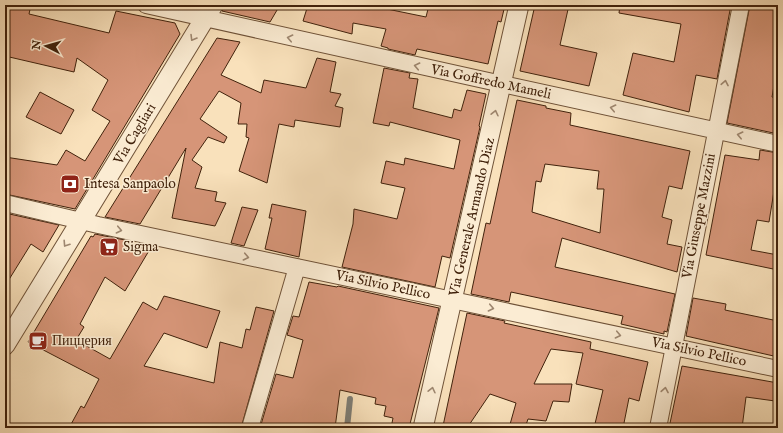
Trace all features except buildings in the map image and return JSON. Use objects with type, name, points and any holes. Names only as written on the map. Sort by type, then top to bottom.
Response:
[{"type":"street","name":"Via Goffredo Mameli","points":[[146,5],[209,12],[502,84],[778,144]]},
{"type":"street","name":"Via Generale Armando Diaz","points":[[423,428],[520,5]]},
{"type":"street","name":"Via Giuseppe Mazzini","points":[[658,428],[741,5]]},
{"type":"street","name":"Via Cagliari","points":[[5,345],[209,12]]},
{"type":"street","name":"Via Silvio Pellico","points":[[5,203],[81,222],[778,369]]},
{"type":"street","points":[[250,428],[296,267]]},
{"type":"waterway","points":[[347,428],[350,399]]},
{"type":"place","name":"Intesa Sanpaolo","points":[[70,184]]},
{"type":"place","name":"Sigma","points":[[109,247]]},
{"type":"place","name":"Пиццерия","points":[[38,341]]}]
